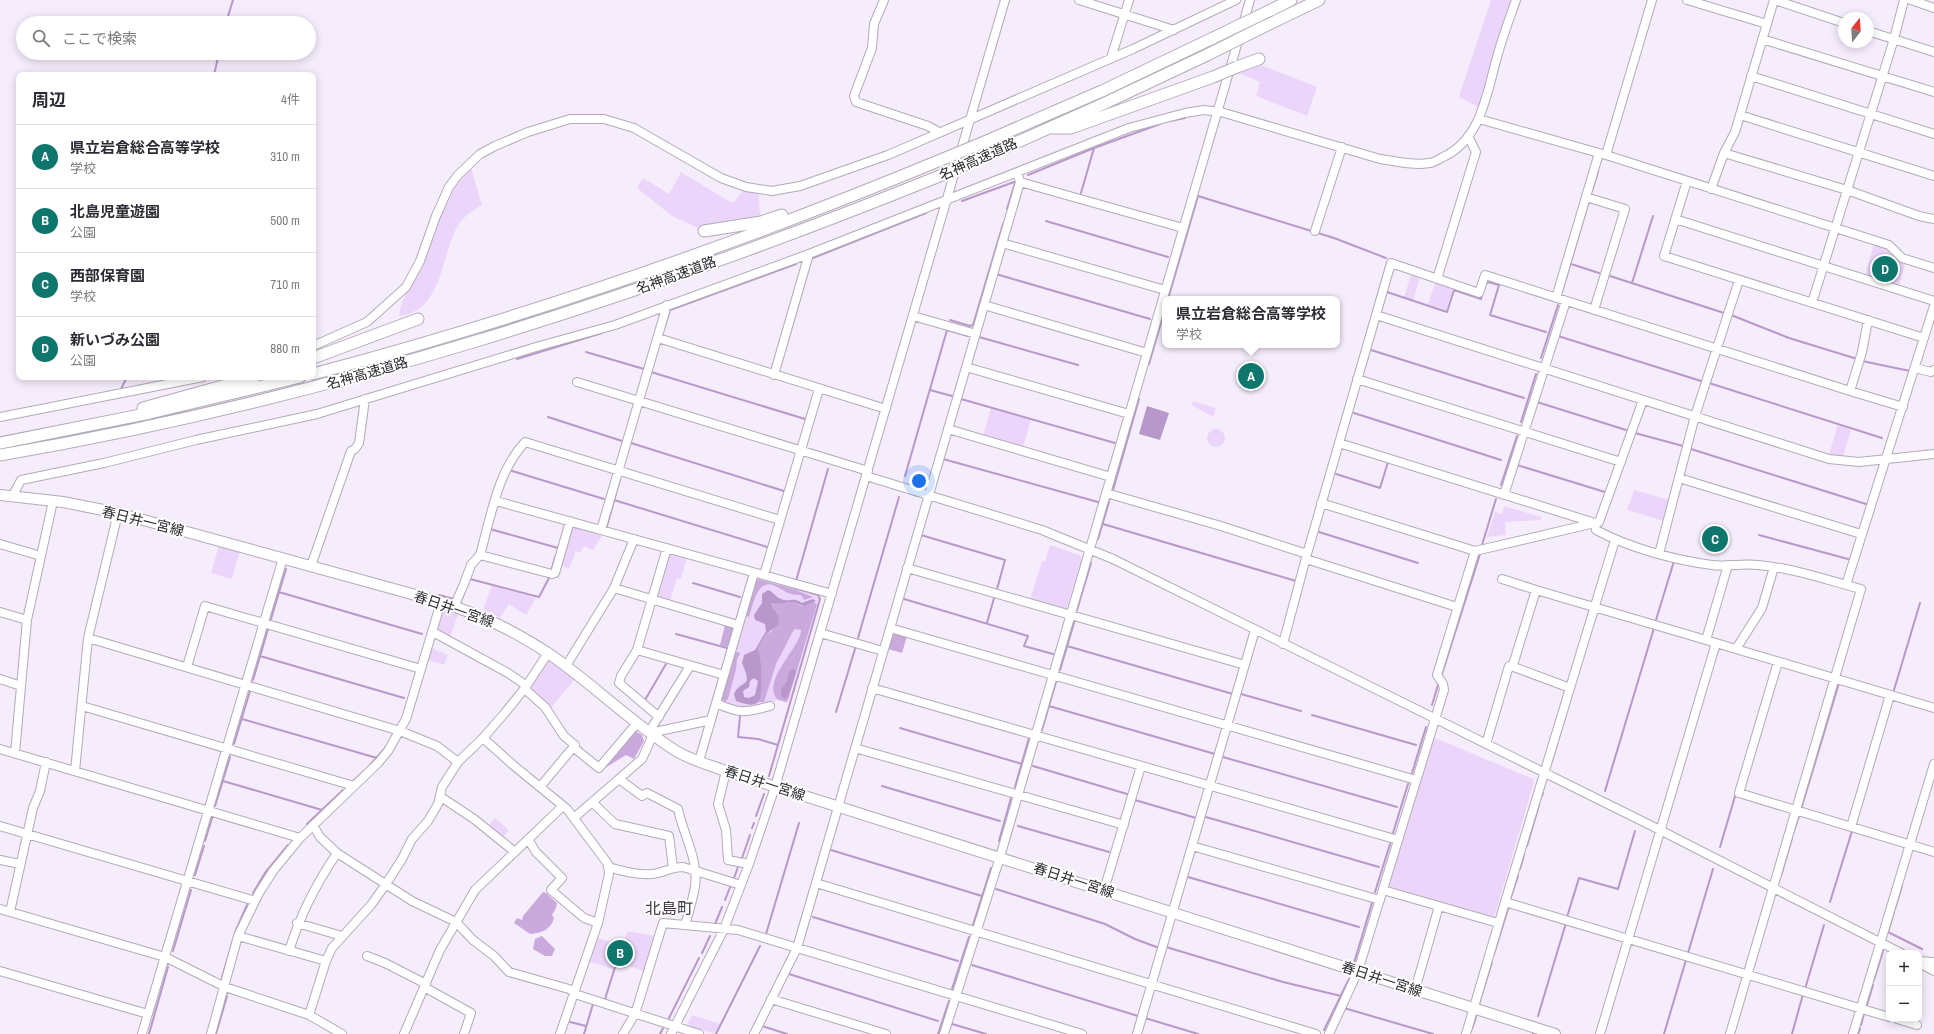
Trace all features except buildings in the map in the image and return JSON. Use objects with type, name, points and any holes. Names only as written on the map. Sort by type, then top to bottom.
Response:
[{"type":"highway","name":"名神高速道路","points":[[316,373],[534,309],[713,249],[836,203],[982,143],[1102,91],[1291,0]]},
{"type":"highway","name":"名神高速道路","points":[[0,455],[118,434],[222,411],[321,386],[530,324],[632,291],[737,254],[975,161],[1209,54],[1319,0]]},
{"type":"highway","points":[[1046,129],[1071,128],[1258,60]]},
{"type":"highway","points":[[704,231],[761,222],[808,206],[836,203]]},
{"type":"highway","points":[[316,357],[418,319]]},
{"type":"highway","points":[[74,430],[89,421],[244,380]]},
{"type":"highway","points":[[0,443],[74,430],[234,394],[288,380]]},
{"type":"main road","name":"春日井一宮線","points":[[0,495],[54,500],[118,513],[441,602],[500,624],[548,653],[566,666],[651,734],[677,752],[726,772],[1000,857],[1555,1034]]},
{"type":"street","points":[[884,0],[874,24],[872,48],[854,96],[856,102],[928,126],[939,132]]},
{"type":"street","points":[[674,1030],[724,929],[749,864],[775,787],[1005,0]]},
{"type":"street","points":[[1080,0],[1174,30]]},
{"type":"street","points":[[1112,58],[1129,0]]},
{"type":"street","points":[[316,345],[367,322],[406,287],[420,261],[436,216],[450,186],[458,175],[480,154],[494,146],[528,132],[570,119],[604,119],[634,128],[721,178],[746,187],[772,191],[800,186],[888,155],[1112,58],[1236,0]]},
{"type":"street","points":[[1163,296],[1250,0]]},
{"type":"street","points":[[12,496],[20,480],[104,463],[196,440],[317,414],[536,347],[616,325],[809,254],[1090,142],[1160,118],[1204,110],[1217,112],[1380,159],[1407,164],[1430,163],[1448,155],[1462,144],[1475,128],[1516,0]]},
{"type":"street","points":[[1556,298],[1586,197],[1603,154],[1652,0]]},
{"type":"street","points":[[1687,0],[1767,24]]},
{"type":"street","points":[[1711,189],[1724,153],[1735,132],[1774,0],[1838,21]]},
{"type":"street","points":[[1812,303],[1894,39],[1904,0]]},
{"type":"street","points":[[1910,0],[1934,8]]},
{"type":"street","points":[[1874,33],[1934,52]]},
{"type":"street","points":[[1762,40],[1934,92]]},
{"type":"street","points":[[1751,76],[1934,134]]},
{"type":"street","points":[[1740,115],[1934,176]]},
{"type":"street","points":[[1479,118],[1603,154],[1889,245],[1902,258],[1934,268]]},
{"type":"street","points":[[1437,279],[1476,152],[1468,136]]},
{"type":"street","points":[[1315,231],[1342,147]]},
{"type":"street","points":[[1724,153],[1847,190],[1919,216],[1934,219]]},
{"type":"street","points":[[754,1034],[797,948],[1020,182],[1017,172]]},
{"type":"street","points":[[1687,181],[1664,256],[1924,338]]},
{"type":"street","points":[[1020,182],[1183,228]]},
{"type":"street","points":[[1586,197],[1625,209],[1594,310]]},
{"type":"street","points":[[1675,219],[1934,301]]},
{"type":"street","points":[[1002,243],[1165,290]]},
{"type":"street","points":[[774,375],[809,254]]},
{"type":"street","points":[[1283,644],[1321,503],[1391,264],[1479,293],[1484,276],[1903,407]]},
{"type":"street","points":[[1659,554],[1696,416],[1739,280]]},
{"type":"street","points":[[944,1034],[1000,857],[1162,300]]},
{"type":"street","points":[[1504,495],[1566,301]]},
{"type":"street","points":[[601,530],[668,305]]},
{"type":"street","points":[[984,305],[1147,353]]},
{"type":"street","points":[[1846,585],[1934,306]]},
{"type":"street","points":[[1376,315],[1829,459],[1846,462],[1885,460],[1934,454]]},
{"type":"street","points":[[913,316],[976,334]]},
{"type":"street","points":[[1850,391],[1862,352],[1868,320]]},
{"type":"street","points":[[658,338],[886,410]]},
{"type":"street","points":[[966,367],[1129,414]]},
{"type":"street","points":[[1915,368],[1931,372],[1934,370]]},
{"type":"street","points":[[1357,379],[1620,462]]},
{"type":"street","points":[[0,417],[188,380]]},
{"type":"street","points":[[577,382],[801,450],[928,495],[1042,530],[1090,549],[1545,773],[1896,950]]},
{"type":"street","points":[[764,576],[819,389]]},
{"type":"street","points":[[311,566],[351,451],[358,443],[365,399]]},
{"type":"street","points":[[1321,503],[1475,551],[1599,522],[1643,400]]},
{"type":"street","points":[[948,429],[1111,477]]},
{"type":"street","points":[[454,607],[471,565],[480,555],[496,500],[508,467],[525,442],[780,520]]},
{"type":"street","points":[[1339,443],[1595,523]]},
{"type":"street","points":[[1679,478],[1861,534]]},
{"type":"street","points":[[1106,493],[1221,526],[1457,607]]},
{"type":"street","points":[[15,753],[27,620],[54,500]]},
{"type":"street","points":[[496,500],[832,594]]},
{"type":"street","points":[[75,771],[88,638],[118,513]]},
{"type":"street","points":[[480,555],[552,574],[555,573],[570,521]]},
{"type":"street","points":[[1595,523],[1596,530],[1615,540],[1659,554],[1713,565],[1757,565],[1861,589],[1836,679],[1730,1034]]},
{"type":"street","points":[[566,666],[614,588],[634,539]]},
{"type":"street","points":[[1466,1034],[1540,782],[1545,773],[1615,540]]},
{"type":"street","points":[[0,544],[41,556]]},
{"type":"street","points":[[659,717],[619,683],[621,676],[636,650],[667,548]]},
{"type":"street","points":[[1329,1034],[1358,971],[1444,690],[1443,684],[1436,675],[1475,551]]},
{"type":"street","points":[[142,1034],[283,558]]},
{"type":"street","points":[[1706,640],[1728,565]]},
{"type":"street","points":[[907,568],[1245,665]]},
{"type":"street","points":[[1736,649],[1762,608],[1774,568]]},
{"type":"street","points":[[699,761],[754,573]]},
{"type":"street","points":[[1502,579],[1934,708]]},
{"type":"street","points":[[614,588],[738,625]]},
{"type":"street","points":[[1486,744],[1508,666],[1513,665],[1536,590]]},
{"type":"street","points":[[211,1034],[238,936],[255,901],[273,871],[300,838],[378,763],[400,731],[406,719],[441,602]]},
{"type":"street","points":[[187,667],[205,606],[421,669]]},
{"type":"street","points":[[0,612],[27,620]]},
{"type":"street","points":[[890,628],[1416,780]]},
{"type":"street","points":[[1137,1034],[1255,630]]},
{"type":"street","points":[[433,632],[508,673],[524,684],[525,688],[545,707],[564,736],[575,745],[573,747],[599,768],[637,722]]},
{"type":"street","points":[[820,633],[883,651]]},
{"type":"street","points":[[88,638],[400,731],[437,746],[458,762]]},
{"type":"street","points":[[1600,1034],[1659,831],[1716,644]]},
{"type":"street","points":[[636,650],[724,675]]},
{"type":"street","points":[[309,1015],[326,961],[332,948],[371,905],[386,884],[402,859],[412,839],[428,821],[441,796],[442,787],[458,762],[483,738],[525,688],[548,653]]},
{"type":"street","points":[[1778,662],[1739,794],[1934,852]]},
{"type":"street","points":[[575,817],[642,759],[659,717],[690,666]]},
{"type":"street","points":[[1511,666],[1570,688]]},
{"type":"street","points":[[0,679],[21,686]]},
{"type":"street","points":[[872,688],[1398,840]]},
{"type":"street","points":[[1851,827],[1890,695]]},
{"type":"street","points":[[716,703],[728,709],[746,713],[770,706]]},
{"type":"street","points":[[82,706],[354,786]]},
{"type":"street","points":[[651,734],[711,720]]},
{"type":"street","points":[[483,738],[575,817],[600,851],[608,867],[609,874],[598,923],[560,1034]]},
{"type":"street","points":[[540,787],[573,747]]},
{"type":"street","points":[[855,748],[1124,825]]},
{"type":"street","points":[[0,749],[300,838]]},
{"type":"street","points":[[10,912],[33,808],[40,791],[46,762]]},
{"type":"street","points":[[1853,1034],[1934,764]]},
{"type":"street","points":[[1104,890],[1141,766]]},
{"type":"street","points":[[726,772],[718,804],[726,830],[728,860],[749,864]]},
{"type":"street","points":[[619,778],[642,796],[647,793],[678,809],[682,826],[691,848],[696,885],[685,925]]},
{"type":"street","points":[[441,796],[474,819],[515,852]]},
{"type":"street","points":[[592,802],[615,824],[631,829],[669,836],[673,868]]},
{"type":"street","points":[[404,1034],[440,950],[475,890],[563,806]]},
{"type":"street","points":[[313,825],[320,837],[337,852],[412,901],[456,922],[473,940],[494,956],[510,972],[569,988],[578,995],[635,1014],[674,1030],[699,1034]]},
{"type":"street","points":[[0,826],[255,901]]},
{"type":"street","points":[[528,839],[536,852],[562,878],[551,890],[584,918],[598,923]]},
{"type":"street","points":[[1192,846],[1380,900]]},
{"type":"street","points":[[289,951],[297,923],[319,879],[337,852]]},
{"type":"street","points":[[0,860],[20,864]]},
{"type":"street","points":[[608,867],[636,874],[654,874],[673,868],[683,867],[741,885]]},
{"type":"street","points":[[816,882],[976,932],[1316,1034]]},
{"type":"street","points":[[1383,890],[1498,924]]},
{"type":"street","points":[[1505,902],[1886,1016]]},
{"type":"street","points":[[1416,990],[1439,906]]},
{"type":"street","points":[[0,909],[165,957],[225,987],[309,1015],[342,1034]]},
{"type":"street","points":[[297,923],[342,936]]},
{"type":"street","points":[[623,1034],[635,1014],[663,923],[738,930],[1082,1034]]},
{"type":"street","points":[[238,936],[326,961]]},
{"type":"street","points":[[367,956],[385,963],[471,1013],[464,1034]]},
{"type":"street","points":[[1922,962],[1934,962]]},
{"type":"street","points":[[1922,964],[1934,971]]},
{"type":"street","points":[[0,971],[148,1014]]},
{"type":"street","points":[[771,999],[886,1034]]},
{"type":"street","points":[[1907,1022],[1917,1025]]},
{"type":"shaded area","points":[[1491,0],[1516,0],[1482,109],[1459,97]]},
{"type":"shaded area","points":[[1261,65],[1317,87],[1307,116],[1256,96],[1260,82],[1239,73]]},
{"type":"shaded area","points":[[471,168],[482,205],[468,214],[457,227],[432,294],[424,304],[413,312],[399,316],[402,301],[420,271],[440,212],[450,194]]},
{"type":"shaded area","points":[[681,172],[730,202],[734,202],[746,187],[758,189],[761,222],[704,231],[672,216],[637,188],[643,178],[669,194]]},
{"type":"shaded area","points":[[1874,244],[1886,248],[1899,261],[1905,263],[1899,286],[1865,275]]},
{"type":"shaded area","points":[[1411,275],[1420,278],[1413,300],[1404,297]]},
{"type":"shaded area","points":[[1435,283],[1453,289],[1446,310],[1428,304]]},
{"type":"shaded area","points":[[1193,401],[1216,408],[1213,417],[1192,405]]},
{"type":"shaded area","points":[[1147,406],[1169,413],[1160,440],[1139,434]]},
{"type":"shaded area","points":[[991,408],[1031,420],[1023,447],[983,436]]},
{"type":"shaded area","points":[[1838,425],[1851,430],[1843,457],[1829,454]]},
{"type":"shaded area","points":[[1216,429],[1222,432],[1225,438],[1222,444],[1216,447],[1210,444],[1207,438],[1210,432]]},
{"type":"shaded area","points":[[1634,490],[1669,500],[1664,521],[1627,510]]},
{"type":"shaded area","points":[[1504,506],[1541,517],[1541,520],[1505,522],[1506,535],[1487,537],[1495,512],[1502,514]]},
{"type":"shaded area","points":[[573,527],[602,536],[593,550],[584,546],[580,553],[576,551],[569,569],[561,565]]},
{"type":"shaded area","points":[[219,545],[240,550],[232,579],[211,573]]},
{"type":"shaded area","points":[[1050,545],[1079,555],[1082,558],[1067,608],[1063,610],[1030,600],[1042,561],[1045,561]]},
{"type":"shaded area","points":[[672,552],[687,557],[681,579],[677,578],[670,602],[659,599],[657,595],[669,554]]},
{"type":"shaded area","points":[[758,577],[793,587],[793,589],[817,596],[819,599],[788,703],[776,700],[770,704],[744,710],[719,701],[755,579]]},
{"type":"shaded area","points":[[757,579],[791,588],[813,597],[804,600],[801,595],[789,593],[769,584],[760,589],[754,600],[749,617],[745,615]]},
{"type":"shaded area","points":[[492,586],[536,598],[526,615],[509,604],[500,618],[483,609]]},
{"type":"shaded area","points":[[768,590],[784,600],[796,600],[802,603],[813,599],[816,601],[804,606],[793,602],[772,604],[772,607],[779,616],[778,625],[766,634],[758,648],[761,667],[761,693],[757,703],[749,705],[736,701],[734,694],[737,689],[747,680],[742,663],[744,655],[755,650],[766,631],[765,624],[755,620],[754,615],[762,603],[762,594]],"holes":[[[754,678],[758,681],[755,695],[749,698],[744,697],[743,691],[749,687],[750,681]]]},
{"type":"shaded area","points":[[793,602],[802,606],[813,602],[817,604],[788,700],[786,702],[777,699],[773,691],[774,682],[783,663],[800,637],[801,630],[795,629],[776,664],[764,702],[758,702],[762,681],[758,648],[766,634],[772,631],[778,614],[771,606],[776,603]]},
{"type":"shaded area","points":[[445,607],[459,612],[450,637],[440,632],[438,628]]},
{"type":"shaded area","points":[[725,625],[732,627],[734,630],[728,647],[720,645]]},
{"type":"shaded area","points":[[896,633],[907,636],[902,653],[888,649],[892,635]]},
{"type":"shaded area","points":[[431,648],[448,655],[444,665],[428,660]]},
{"type":"shaded area","points":[[734,652],[739,652],[740,654],[737,659],[736,669],[728,699],[725,702],[721,698]]},
{"type":"shaded area","points":[[547,659],[575,679],[549,710],[528,687]]},
{"type":"shaded area","points":[[794,669],[796,672],[788,697],[784,699],[781,689],[787,681],[790,671]]},
{"type":"shaded area","points":[[635,731],[642,735],[644,741],[634,759],[626,755],[605,768]]},
{"type":"shaded area","points":[[1435,738],[1533,779],[1534,782],[1494,918],[1492,919],[1390,889],[1388,887],[1433,740]]},
{"type":"shaded area","points":[[495,818],[509,830],[502,838],[488,826]]},
{"type":"shaded area","points":[[543,892],[557,903],[552,915],[554,918],[553,922],[545,930],[530,934],[514,923],[517,918],[522,920],[523,916]]},
{"type":"shaded area","points":[[627,931],[655,936],[644,971],[616,962],[613,969],[588,961],[597,938],[623,945]]},
{"type":"shaded area","points":[[542,936],[555,949],[552,956],[545,956],[533,949],[535,939]]},
{"type":"shaded area","points":[[692,1015],[720,1024],[715,1034],[690,1026],[688,1023]]},
{"type":"waterway","points":[[228,16],[233,0]]},
{"type":"waterway","points":[[215,72],[217,60]]},
{"type":"waterway","points":[[1170,121],[1185,118]]},
{"type":"waterway","points":[[1028,175],[1094,148],[1160,124]]},
{"type":"waterway","points":[[1081,193],[1094,148]]},
{"type":"waterway","points":[[1592,191],[1598,172]]},
{"type":"waterway","points":[[962,201],[1014,182],[1015,183],[1007,209]]},
{"type":"waterway","points":[[1169,296],[1198,196],[1334,238],[1386,258]]},
{"type":"waterway","points":[[1562,292],[1588,204]]},
{"type":"waterway","points":[[813,258],[926,213]]},
{"type":"waterway","points":[[1632,283],[1653,216]]},
{"type":"waterway","points":[[1046,221],[1168,257]]},
{"type":"waterway","points":[[950,320],[970,326],[973,325],[1003,224]]},
{"type":"waterway","points":[[663,332],[670,310],[796,264]]},
{"type":"waterway","points":[[1571,264],[1599,273]]},
{"type":"waterway","points":[[996,274],[1150,319]]},
{"type":"waterway","points":[[1607,275],[1724,313]]},
{"type":"waterway","points":[[1485,285],[1488,282],[1499,285],[1490,315],[1546,332]]},
{"type":"waterway","points":[[1387,292],[1447,312],[1454,290],[1481,299],[1482,294]]},
{"type":"waterway","points":[[1541,358],[1558,305]]},
{"type":"waterway","points":[[1731,315],[1789,338],[1854,358]]},
{"type":"waterway","points":[[1149,364],[1162,319]]},
{"type":"waterway","points":[[905,476],[947,330],[968,336]]},
{"type":"waterway","points":[[517,359],[602,333]]},
{"type":"waterway","points":[[1558,336],[1701,381]]},
{"type":"waterway","points":[[979,337],[1078,365]]},
{"type":"waterway","points":[[1371,350],[1524,398]]},
{"type":"waterway","points":[[586,352],[644,369]]},
{"type":"waterway","points":[[1862,361],[1910,371]]},
{"type":"waterway","points":[[651,372],[805,419]]},
{"type":"waterway","points":[[1521,422],[1536,374]]},
{"type":"waterway","points":[[121,389],[126,380]]},
{"type":"waterway","points":[[1709,383],[1882,438]]},
{"type":"waterway","points":[[930,390],[952,396]]},
{"type":"waterway","points":[[961,399],[1115,443]]},
{"type":"waterway","points":[[1113,490],[1139,399]]},
{"type":"waterway","points":[[1537,402],[1626,430]]},
{"type":"waterway","points":[[1354,413],[1501,460]]},
{"type":"waterway","points":[[548,417],[622,441]]},
{"type":"waterway","points":[[1635,433],[1683,446]]},
{"type":"waterway","points":[[1501,485],[1517,436]]},
{"type":"waterway","points":[[631,443],[784,491]]},
{"type":"waterway","points":[[1691,449],[1866,504]]},
{"type":"waterway","points":[[943,459],[1098,502]]},
{"type":"waterway","points":[[1336,474],[1380,488],[1388,462]]},
{"type":"waterway","points":[[1517,465],[1605,492]]},
{"type":"waterway","points":[[796,581],[828,469]]},
{"type":"waterway","points":[[509,470],[604,499]]},
{"type":"waterway","points":[[607,526],[620,479]]},
{"type":"waterway","points":[[858,638],[899,497]]},
{"type":"waterway","points":[[1482,545],[1496,499]]},
{"type":"waterway","points":[[614,500],[767,547]]},
{"type":"waterway","points":[[1098,539],[1109,502]]},
{"type":"waterway","points":[[1103,524],[1296,581]]},
{"type":"waterway","points":[[574,527],[604,534]]},
{"type":"waterway","points":[[490,529],[558,548]]},
{"type":"waterway","points":[[1319,532],[1418,563]]},
{"type":"waterway","points":[[921,535],[1005,560],[997,589]]},
{"type":"waterway","points":[[1759,535],[1848,559]]},
{"type":"waterway","points":[[1442,674],[1480,554]]},
{"type":"waterway","points":[[552,568],[555,557]]},
{"type":"waterway","points":[[1656,620],[1674,561]]},
{"type":"waterway","points":[[1077,610],[1091,563]]},
{"type":"waterway","points":[[271,619],[286,569]]},
{"type":"waterway","points":[[470,579],[539,597],[549,578]]},
{"type":"waterway","points":[[693,583],[740,597]]},
{"type":"waterway","points":[[769,776],[820,599],[818,595],[794,588]]},
{"type":"waterway","points":[[461,601],[465,591]]},
{"type":"waterway","points":[[279,592],[422,634]]},
{"type":"waterway","points":[[439,595],[454,599]]},
{"type":"waterway","points":[[987,623],[994,598]]},
{"type":"waterway","points":[[904,599],[1028,636],[1024,646],[1053,654]]},
{"type":"waterway","points":[[1894,690],[1920,603]]},
{"type":"waterway","points":[[1060,670],[1074,623]]},
{"type":"waterway","points":[[1605,791],[1654,628]]},
{"type":"waterway","points":[[253,680],[268,629]]},
{"type":"waterway","points":[[676,634],[727,648]]},
{"type":"waterway","points":[[1067,646],[1233,694]]},
{"type":"waterway","points":[[836,712],[855,649]]},
{"type":"waterway","points":[[260,656],[404,698]]},
{"type":"waterway","points":[[645,700],[666,664]]},
{"type":"waterway","points":[[1042,730],[1056,682]]},
{"type":"waterway","points":[[1802,806],[1839,683]]},
{"type":"waterway","points":[[1432,705],[1438,685]]},
{"type":"waterway","points":[[234,744],[250,691]]},
{"type":"waterway","points":[[1241,694],[1301,711]]},
{"type":"waterway","points":[[1049,706],[1215,754]]},
{"type":"waterway","points":[[1552,761],[1566,714]]},
{"type":"waterway","points":[[1312,715],[1416,745]]},
{"type":"waterway","points":[[740,716],[738,737],[758,739],[778,745]]},
{"type":"waterway","points":[[242,719],[377,758]]},
{"type":"waterway","points":[[1412,773],[1426,727]]},
{"type":"waterway","points":[[900,728],[1022,764]]},
{"type":"waterway","points":[[1015,787],[1029,738]]},
{"type":"waterway","points":[[370,765],[386,747]]},
{"type":"waterway","points":[[215,806],[230,757]]},
{"type":"waterway","points":[[1223,757],[1397,807]]},
{"type":"waterway","points":[[1033,766],[1127,794]]},
{"type":"waterway","points":[[352,782],[364,771]]},
{"type":"waterway","points":[[223,781],[322,810]]},
{"type":"waterway","points":[[1393,833],[1408,784]]},
{"type":"waterway","points":[[882,786],[1000,821]]},
{"type":"waterway","points":[[307,824],[343,790]]},
{"type":"waterway","points":[[1720,847],[1736,793]]},
{"type":"waterway","points":[[756,816],[764,794]]},
{"type":"waterway","points":[[999,841],[1011,798]]},
{"type":"waterway","points":[[1135,800],[1196,818]]},
{"type":"waterway","points":[[1527,846],[1539,805]]},
{"type":"waterway","points":[[1794,831],[1799,816]]},
{"type":"waterway","points":[[1206,817],[1379,867]]},
{"type":"waterway","points":[[205,841],[212,818]]},
{"type":"waterway","points":[[752,828],[754,823]]},
{"type":"waterway","points":[[766,934],[799,823]]},
{"type":"waterway","points":[[1018,826],[1109,852]]},
{"type":"waterway","points":[[1567,917],[1579,878],[1618,889],[1635,831]]},
{"type":"waterway","points":[[1830,902],[1852,831]]},
{"type":"waterway","points":[[742,858],[750,835]]},
{"type":"waterway","points":[[1781,876],[1792,838]]},
{"type":"waterway","points":[[1375,892],[1390,844]]},
{"type":"waterway","points":[[253,893],[265,873],[288,845]]},
{"type":"waterway","points":[[195,875],[204,846]]},
{"type":"waterway","points":[[831,850],[982,896]]},
{"type":"waterway","points":[[1520,869],[1524,855]]},
{"type":"waterway","points":[[734,878],[738,867]]},
{"type":"waterway","points":[[973,925],[991,868]]},
{"type":"waterway","points":[[1688,953],[1713,869]]},
{"type":"waterway","points":[[1511,897],[1518,876]]},
{"type":"waterway","points":[[1188,877],[1359,927]]},
{"type":"waterway","points":[[725,900],[731,885]]},
{"type":"waterway","points":[[1895,909],[1902,886]]},
{"type":"waterway","points":[[996,889],[1105,924],[1135,939],[1159,948]]},
{"type":"waterway","points":[[173,951],[191,890]]},
{"type":"waterway","points":[[1354,963],[1372,903]]},
{"type":"waterway","points":[[222,977],[236,930],[247,905]]},
{"type":"waterway","points":[[715,924],[722,907]]},
{"type":"waterway","points":[[1494,954],[1508,909]]},
{"type":"waterway","points":[[1894,912],[1888,932],[1922,949]]},
{"type":"waterway","points":[[813,917],[958,961]]},
{"type":"waterway","points":[[1538,1016],[1566,923]]},
{"type":"waterway","points":[[1805,989],[1824,925]]},
{"type":"waterway","points":[[702,953],[710,936]]},
{"type":"waterway","points":[[952,989],[969,937]]},
{"type":"waterway","points":[[716,1034],[760,946]]},
{"type":"waterway","points":[[1166,947],[1283,982],[1341,996]]},
{"type":"waterway","points":[[1874,980],[1883,951]]},
{"type":"waterway","points":[[669,1018],[699,958]]},
{"type":"waterway","points":[[1664,1034],[1686,960]]},
{"type":"waterway","points":[[1479,1004],[1492,962]]},
{"type":"waterway","points":[[605,999],[616,964]]},
{"type":"waterway","points":[[972,965],[1138,1016]]},
{"type":"waterway","points":[[149,1034],[168,967]]},
{"type":"waterway","points":[[789,974],[938,1021]]},
{"type":"waterway","points":[[1324,1030],[1349,979]]},
{"type":"waterway","points":[[1867,1005],[1873,985]]},
{"type":"waterway","points":[[1792,1034],[1803,994]]},
{"type":"waterway","points":[[216,1034],[227,996]]},
{"type":"waterway","points":[[938,1034],[949,1001]]},
{"type":"waterway","points":[[584,1034],[593,1004]]},
{"type":"waterway","points":[[1344,1008],[1433,1034]]},
{"type":"waterway","points":[[1861,1025],[1864,1014]]},
{"type":"waterway","points":[[1472,1029],[1476,1017]]},
{"type":"waterway","points":[[1145,1018],[1198,1034]]},
{"type":"waterway","points":[[570,1022],[586,1026]]},
{"type":"waterway","points":[[952,1024],[986,1034]]},
{"type":"waterway","points":[[762,1026],[787,1034]]},
{"type":"waterway","points":[[660,1034],[663,1028]]},
{"type":"waterway","points":[[1858,1034],[1860,1029]]},
{"type":"place","name":"新いづみ公園","points":[[1885,269]]},
{"type":"place","name":"県立岩倉総合高等学校","points":[[1251,376]]},
{"type":"place","name":"西部保育園","points":[[1715,539]]},
{"type":"place","name":"北島児童遊園","points":[[620,953]]},
{"type":"district","name":"北島町","points":[[669,908]]}]
